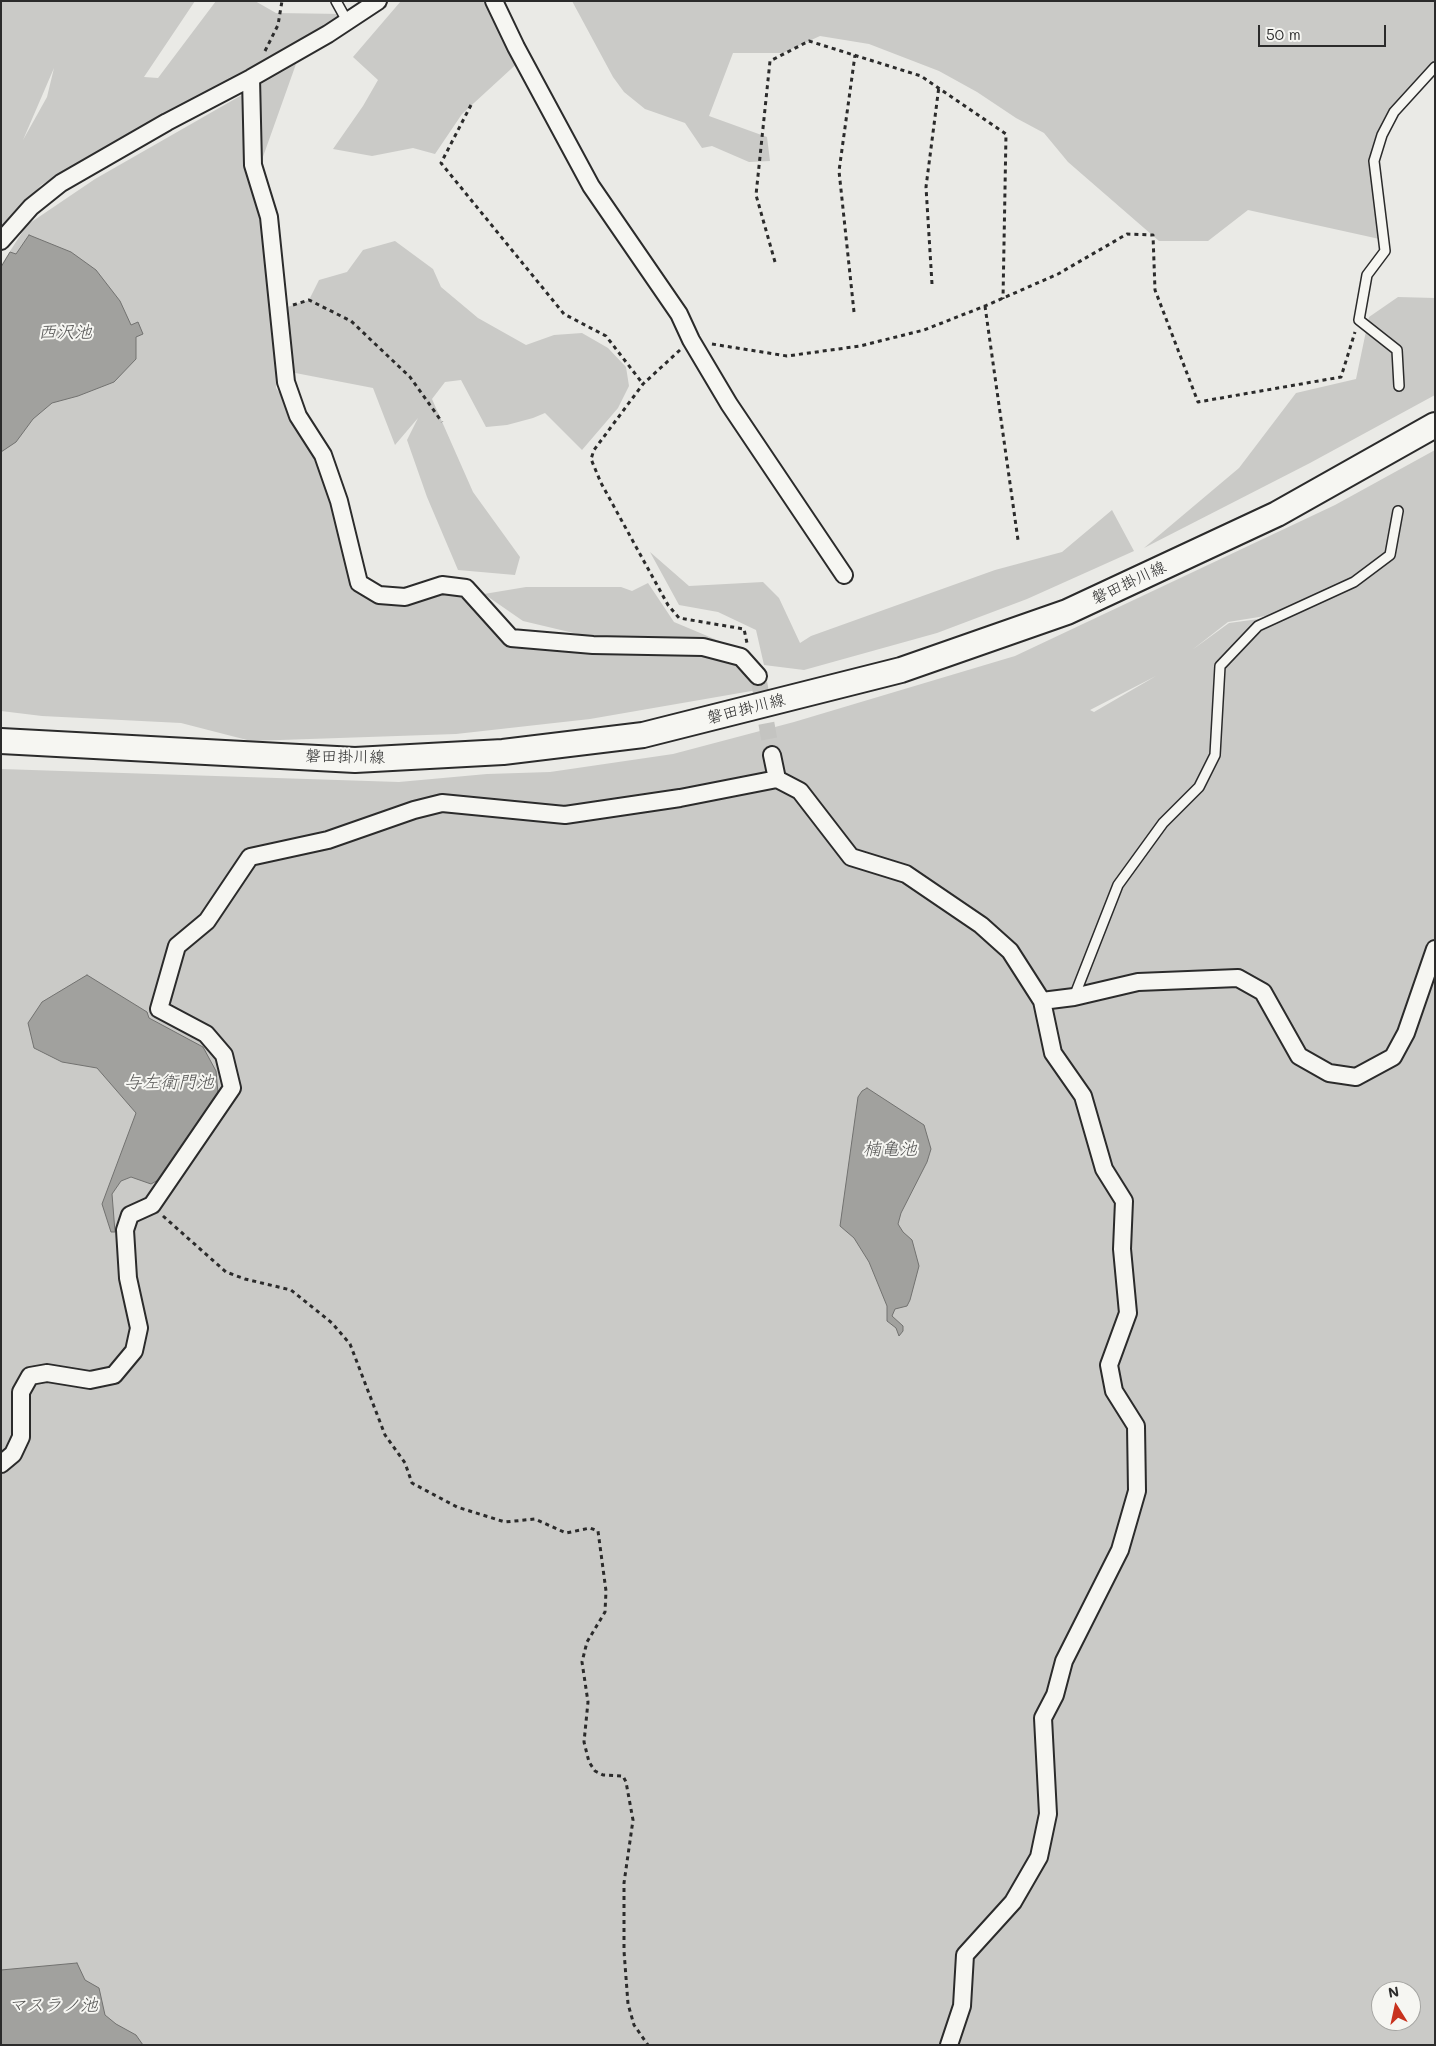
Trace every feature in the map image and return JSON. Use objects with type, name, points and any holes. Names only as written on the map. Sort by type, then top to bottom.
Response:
[{"type":"main road","name":"磐田掛川線","points":[[1,741],[355,760],[503,752],[643,735],[901,670],[1067,612],[1277,514],[1435,425]]},
{"type":"street","points":[[1,241],[31,207],[61,183],[167,122],[251,78],[347,22],[378,1]]},
{"type":"street","points":[[494,1],[516,47],[591,186],[679,314],[691,340],[728,404],[844,575]]},
{"type":"street","points":[[251,78],[253,165],[269,217],[286,382],[298,416],[323,455],[339,501],[359,582],[379,595],[399,597],[405,597],[442,585],[466,588],[511,638],[594,645],[703,647],[741,657],[757,674]]},
{"type":"street","points":[[772,755],[777,779]]},
{"type":"street","points":[[1,1464],[13,1454],[21,1437],[21,1392],[30,1376],[47,1372],[90,1380],[114,1374],[134,1351],[140,1328],[128,1278],[125,1230],[130,1215],[152,1205],[232,1088],[224,1055],[206,1034],[160,1009],[177,946],[207,921],[250,858],[328,840],[414,810],[442,803],[565,814],[671,799],[777,779],[800,791],[851,857],[906,874],[981,925],[1010,951],[1042,1001],[1053,1053],[1083,1096],[1104,1169],[1124,1201],[1122,1249],[1128,1313],[1109,1365],[1114,1391],[1136,1426],[1138,1491],[1120,1550],[1064,1661],[1055,1695],[1043,1718],[1048,1814],[1039,1857],[1013,1902],[965,1955],[962,2006],[949,2045]]},
{"type":"street","points":[[1042,1001],[1074,997],[1138,982],[1238,978],[1263,992],[1299,1056],[1329,1073],[1356,1077],[1393,1057],[1406,1033],[1435,949]]},
{"type":"lane","points":[[336,1],[347,22]]},
{"type":"lane","points":[[1399,386],[1396,350],[1360,320],[1367,275],[1385,251],[1374,161],[1382,135],[1394,112],[1435,67]]},
{"type":"lane","points":[[1074,997],[1118,885],[1163,823],[1200,787],[1215,755],[1220,666],[1258,626],[1354,582],[1390,555],[1398,511]]},
{"type":"path","points":[[264,52],[278,25],[282,1]]},
{"type":"path","points":[[775,262],[756,195],[770,61],[809,41],[921,76],[939,86],[1006,134],[1003,299]]},
{"type":"path","points":[[854,312],[839,171],[855,55]]},
{"type":"path","points":[[932,284],[926,187],[939,86]]},
{"type":"path","points":[[471,105],[441,163],[564,314],[606,336],[643,384]]},
{"type":"path","points":[[757,674],[744,629],[679,618],[668,605],[601,483],[591,460],[594,450],[643,384],[691,340],[787,356],[860,346],[924,330],[1003,299],[1058,274],[1127,234],[1152,236],[1154,290],[1198,402],[1341,378],[1360,320]]},
{"type":"path","points":[[278,310],[309,300],[351,321],[410,377],[442,422]]},
{"type":"path","points":[[986,306],[1018,540]]},
{"type":"path","points":[[152,1205],[226,1272],[245,1279],[291,1290],[332,1323],[350,1344],[385,1435],[405,1464],[412,1483],[457,1507],[505,1522],[535,1519],[566,1533],[590,1528],[598,1531],[606,1591],[605,1612],[587,1642],[582,1662],[588,1702],[584,1742],[589,1762],[595,1771],[604,1775],[623,1776],[626,1782],[633,1820],[624,1883],[624,1960],[628,2004],[634,2025],[648,2045]]},
{"type":"shaded area","points":[[1,1],[195,1],[144,77],[158,78],[216,1],[255,1],[276,13],[343,14],[201,105],[132,131],[41,185],[1,231]],"holes":[[[54,68],[47,97],[23,140]]]},
{"type":"shaded area","points":[[401,1],[483,1],[503,38],[523,58],[462,114],[435,154],[413,148],[372,156],[333,149],[363,106],[378,80],[353,57]]},
{"type":"shaded area","points":[[572,1],[1435,1],[1435,65],[1394,112],[1374,161],[1384,240],[1248,210],[1208,241],[1159,241],[1068,162],[1044,133],[939,71],[869,44],[820,36],[783,53],[733,53],[709,116],[767,137],[770,161],[749,162],[712,146],[702,148],[685,123],[645,109],[624,92],[613,77]]},
{"type":"shaded area","points":[[296,64],[259,168],[278,310],[309,300],[319,280],[347,272],[363,250],[395,241],[433,269],[441,287],[478,318],[526,345],[554,335],[582,333],[608,348],[626,367],[629,386],[618,408],[582,450],[545,413],[507,425],[486,427],[461,380],[445,382],[432,399],[473,492],[520,557],[515,575],[458,570],[427,497],[407,440],[418,418],[395,445],[373,388],[285,371],[278,315],[276,388],[323,455],[359,582],[394,596],[466,588],[511,638],[741,657],[763,689],[590,719],[456,734],[251,741],[181,723],[42,716],[1,711],[1,265],[27,225],[95,179]]},
{"type":"shaded area","points":[[1398,297],[1435,298],[1435,395],[1310,463],[1144,548],[1239,468],[1296,393],[1356,379],[1369,317]]},
{"type":"shaded area","points":[[1435,450],[1435,2045],[1,2045],[1,769],[399,782],[487,774],[550,772],[673,754],[794,722],[1015,656],[1335,505]],"holes":[[[1284,613],[1281,616],[1229,623],[1192,650],[1228,622]],[[1156,676],[1094,712],[1090,710]]]},
{"type":"shaded area","points":[[1112,510],[1134,551],[1027,599],[937,633],[804,670],[764,665],[756,630],[718,612],[679,605],[650,552],[689,586],[763,582],[779,598],[800,643],[811,636],[995,570],[1062,552]]},
{"type":"shaded area","points":[[648,583],[674,622],[724,643],[603,640],[523,621],[484,594],[526,587],[621,587],[632,591]]},
{"type":"water","name":"西沢池","points":[[29,235],[71,252],[96,270],[120,301],[131,325],[138,322],[143,334],[136,337],[136,359],[114,382],[78,396],[52,403],[33,419],[16,442],[1,452],[1,267],[10,252],[16,254]]},
{"type":"water","name":"与左衛門池","points":[[87,975],[147,1012],[149,1018],[203,1047],[216,1071],[218,1093],[212,1117],[171,1173],[151,1184],[131,1177],[121,1181],[112,1194],[115,1232],[111,1232],[102,1204],[136,1113],[97,1068],[62,1062],[34,1048],[28,1023],[42,1002]]},
{"type":"water","name":"楠亀池","points":[[867,1088],[924,1125],[931,1149],[927,1162],[901,1213],[898,1224],[903,1232],[912,1240],[919,1266],[907,1306],[895,1309],[892,1316],[903,1326],[903,1331],[899,1336],[896,1328],[887,1321],[887,1306],[869,1262],[854,1238],[840,1226],[858,1097]]},
{"type":"water","name":"マスラノ池","points":[[77,1963],[85,1980],[99,1988],[105,2015],[116,2024],[136,2035],[143,2045],[1,2045],[1,1970]]},
{"type":"tunnel","points":[[758,676],[772,755]]}]
